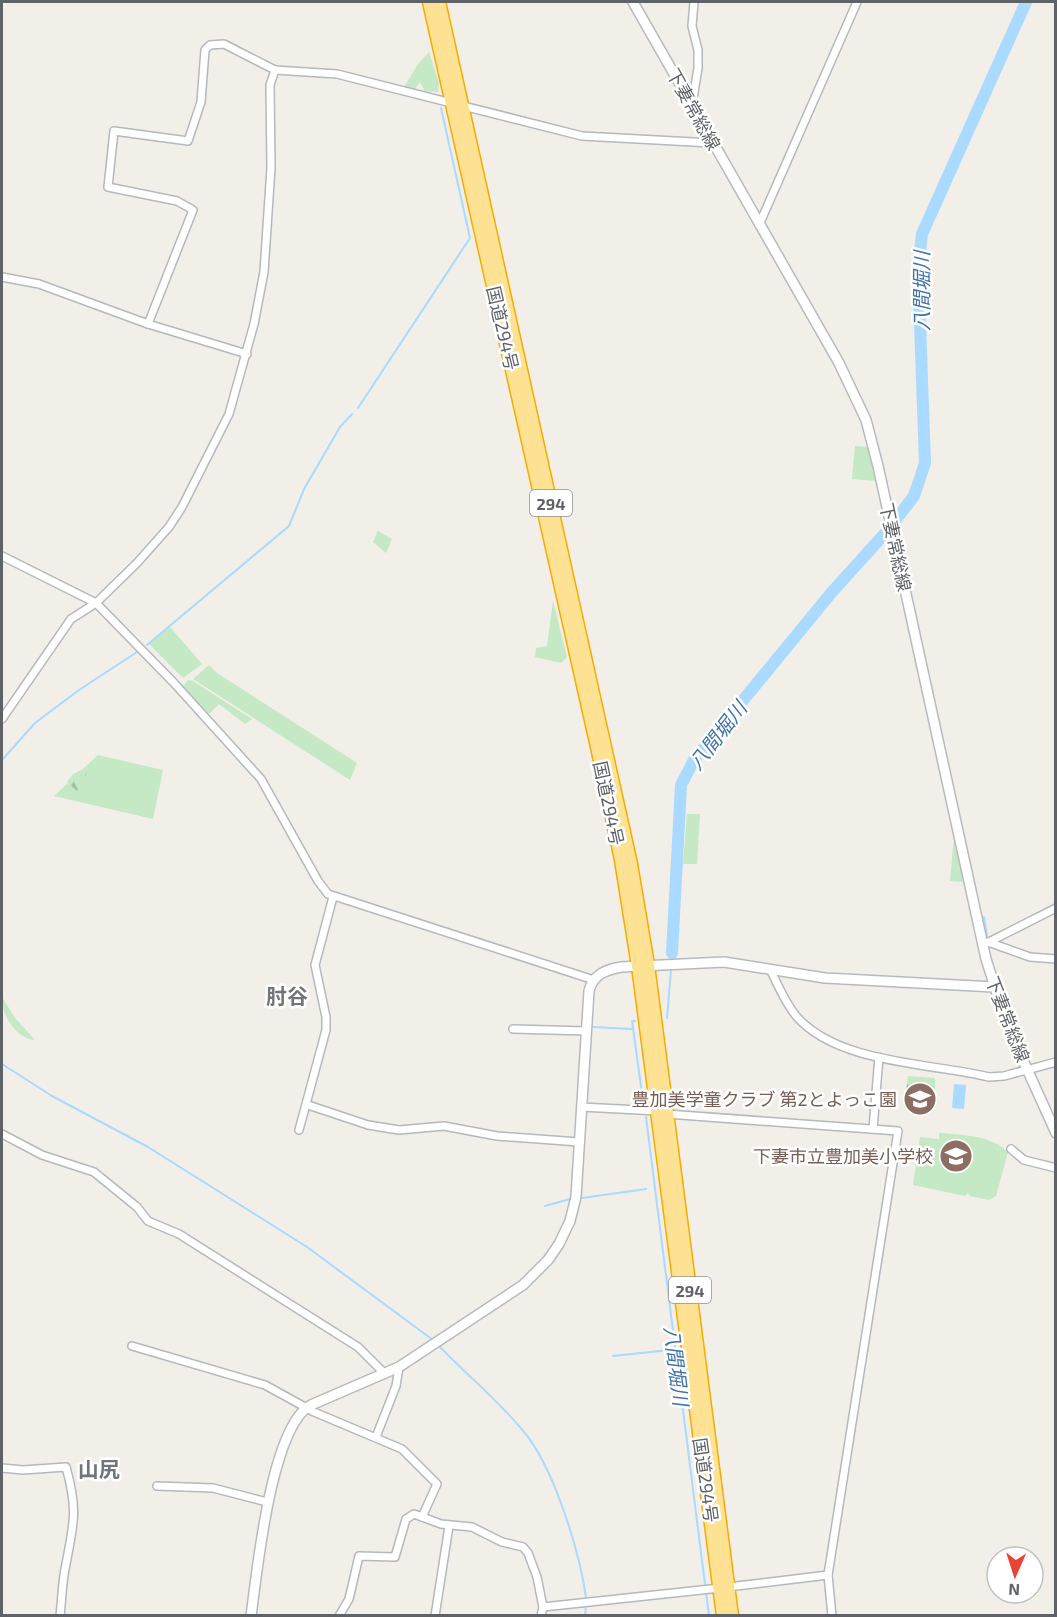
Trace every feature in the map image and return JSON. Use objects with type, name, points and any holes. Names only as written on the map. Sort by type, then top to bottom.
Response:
[{"type":"highway","name":"国道294号","points":[[429,2],[455,102],[643,966],[716,1588],[723,1616]]},
{"type":"highway","name":"国道294号","points":[[439,2],[455,102]]},
{"type":"highway","name":"国道294号","points":[[716,1588],[732,1616]]},
{"type":"main road","name":"下妻常総線","points":[[633,2],[839,363],[870,432],[994,987],[1056,1133]]},
{"type":"main road","points":[[251,1616],[267,1502],[294,1422],[306,1408],[399,1367],[516,1290],[548,1260],[565,1232],[574,1207],[589,991],[594,980],[605,970],[724,962],[825,978],[994,987]]},
{"type":"street","points":[[692,105],[698,68],[698,50],[692,26],[694,2]]},
{"type":"street","points":[[759,225],[857,2]]},
{"type":"street","points":[[148,324],[194,210],[177,201],[108,187],[114,132],[118,130],[188,141],[201,102],[207,46],[224,44],[275,70],[337,74],[455,102],[582,136],[712,143]]},
{"type":"street","points":[[2,719],[71,619],[96,603],[151,548],[182,507],[229,414],[247,354],[264,272],[271,168],[270,86],[275,70]]},
{"type":"street","points":[[2,277],[39,284],[148,324],[247,354]]},
{"type":"street","points":[[2,556],[96,603],[177,686],[255,772],[318,881],[333,897],[594,980]]},
{"type":"street","points":[[299,1130],[308,1106],[326,1029],[327,1017],[316,972],[316,958],[333,897]]},
{"type":"street","points":[[985,944],[1056,908]]},
{"type":"street","points":[[985,944],[1030,957],[1056,959]]},
{"type":"street","points":[[770,969],[798,1018],[813,1030],[849,1049],[879,1057],[989,1077],[1004,1076],[1056,1062]]},
{"type":"street","points":[[513,1029],[587,1031]]},
{"type":"street","points":[[873,1129],[879,1057]]},
{"type":"street","points":[[308,1106],[378,1127],[399,1130],[444,1126],[501,1137],[579,1143]]},
{"type":"street","points":[[581,1107],[898,1131],[828,1575],[832,1616]]},
{"type":"street","points":[[2,1134],[36,1153],[94,1172],[137,1207],[148,1221],[178,1234],[358,1347],[385,1374]]},
{"type":"street","points":[[1011,1149],[1026,1160],[1056,1168]]},
{"type":"street","points":[[132,1346],[265,1384],[306,1408],[405,1451],[437,1484],[422,1517]]},
{"type":"street","points":[[376,1437],[396,1386],[399,1367]]},
{"type":"street","points":[[2,1468],[23,1470],[66,1467],[73,1491],[74,1520],[60,1616]]},
{"type":"street","points":[[157,1486],[204,1487],[267,1502]]},
{"type":"street","points":[[339,1616],[348,1599],[359,1556],[395,1557],[408,1516],[422,1517],[449,1526],[472,1527],[526,1550],[534,1566],[543,1607],[541,1616]]},
{"type":"street","points":[[435,1616],[449,1526]]},
{"type":"street","points":[[543,1607],[828,1575]]},
{"type":"green space","points":[[429,52],[439,83],[438,92],[425,91],[420,82],[414,90],[404,87],[418,64]]},
{"type":"green space","points":[[855,446],[868,447],[876,481],[852,479]]},
{"type":"green space","points":[[378,531],[392,539],[386,553],[373,542]]},
{"type":"green space","points":[[553,601],[567,657],[561,663],[535,657],[536,648],[547,646]]},
{"type":"green space","points":[[170,627],[202,664],[183,678],[149,644]]},
{"type":"green space","points":[[209,665],[217,673],[357,763],[350,780],[193,679]]},
{"type":"green space","points":[[188,680],[252,719],[245,724],[219,704],[209,714],[182,687]]},
{"type":"green space","points":[[98,755],[163,770],[153,819],[54,796]]},
{"type":"green space","points":[[84,769],[87,772],[77,791],[67,782],[73,774]]},
{"type":"green space","points":[[687,814],[700,814],[697,864],[683,864]]},
{"type":"green space","points":[[954,837],[964,882],[950,881]]},
{"type":"green space","points":[[2,997],[15,1018],[35,1040],[28,1039],[11,1025],[4,1011]]},
{"type":"green space","points":[[908,1076],[935,1078],[935,1100],[925,1103],[910,1102],[910,1096],[905,1095]]},
{"type":"green space","points":[[939,1133],[985,1139],[1008,1152],[996,1196],[989,1200],[970,1196],[968,1193],[965,1196],[913,1185],[920,1137],[939,1139]]},
{"type":"water","points":[[954,1084],[966,1085],[964,1109],[952,1108]]},
{"type":"waterway","name":"八間堀川","points":[[894,522],[914,496],[925,463],[918,269],[922,234],[1026,2]]},
{"type":"waterway","points":[[358,408],[470,238],[441,108]]},
{"type":"waterway","points":[[147,645],[289,526],[304,489],[340,427],[352,414]]},
{"type":"waterway","name":"八間堀川","points":[[672,953],[681,785],[694,760],[832,592],[888,530]]},
{"type":"waterway","points":[[2,760],[35,723],[79,690],[137,652]]},
{"type":"waterway","points":[[984,917],[987,936]]},
{"type":"waterway","name":"八間堀川","points":[[667,1018],[671,970]]},
{"type":"waterway","name":"八間堀川","points":[[635,1021],[632,1021],[644,1108]]},
{"type":"waterway","points":[[593,1027],[632,1029]]},
{"type":"waterway","points":[[2,1064],[52,1096],[148,1147],[307,1247],[433,1340]]},
{"type":"waterway","name":"八間堀川","points":[[646,1117],[709,1616]]},
{"type":"waterway","points":[[582,1198],[646,1189]]},
{"type":"waterway","points":[[545,1206],[570,1199]]},
{"type":"waterway","points":[[440,1347],[504,1410],[535,1447],[564,1510],[578,1557],[586,1598]]},
{"type":"waterway","points":[[613,1356],[669,1350]]},
{"type":"waterway","points":[[585,1616],[586,1604]]},
{"type":"place","name":"豊加美学童クラブ 第2とよっこ園","points":[[920,1099]]},
{"type":"place","name":"下妻市立豊加美小学校","points":[[956,1156]]},
{"type":"district","name":"肘谷","points":[[287,995]]},
{"type":"district","name":"山尻","points":[[99,1468]]}]
